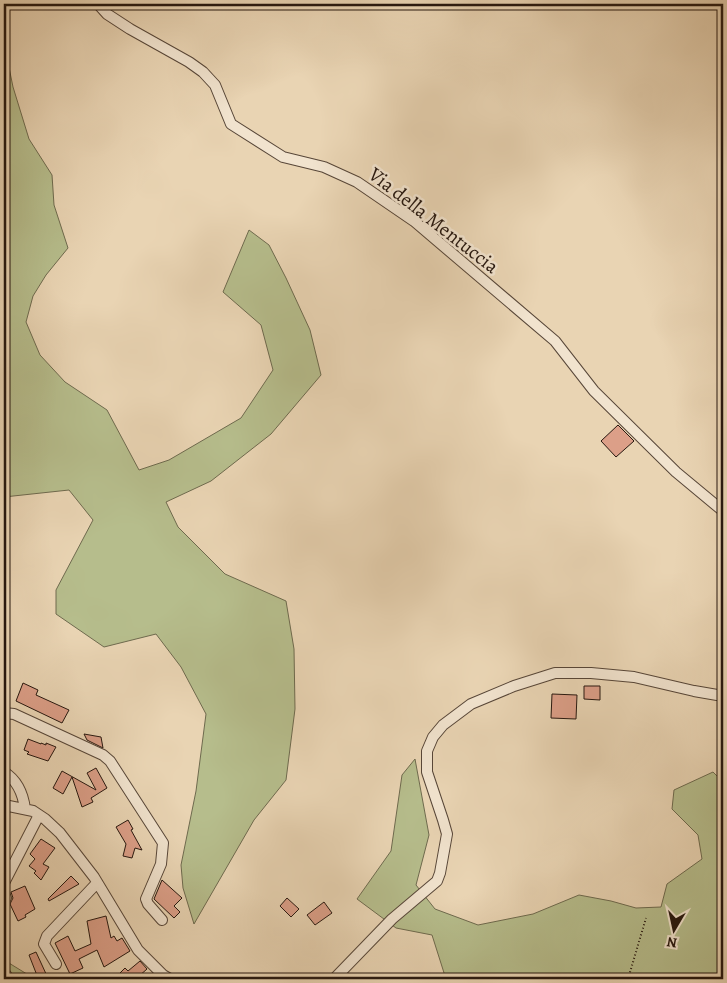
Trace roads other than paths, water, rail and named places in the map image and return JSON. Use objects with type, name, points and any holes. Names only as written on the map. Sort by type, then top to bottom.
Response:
[{"type":"street","name":"Via della Mentuccia","points":[[98,4],[107,14],[130,29],[189,62],[203,72],[215,85],[231,124],[283,157],[324,167],[357,182],[414,222],[555,341],[594,391],[676,472],[723,512]]},
{"type":"street","points":[[334,979],[392,918],[436,881],[440,873],[446,834],[427,772],[427,751],[443,725],[471,704],[514,686],[555,674],[591,673],[634,677],[723,696]]},
{"type":"street","points":[[4,713],[14,714],[103,755],[110,761],[163,843],[161,864],[146,899],[162,920]]},
{"type":"street","points":[[4,772],[16,782],[24,801],[25,809]]},
{"type":"street","points":[[4,785],[16,782]]},
{"type":"street","points":[[4,805],[25,809],[39,815],[60,833],[97,883],[138,950],[162,975],[170,979]]},
{"type":"street","points":[[4,883],[39,815]]},
{"type":"street","points":[[56,964],[44,944],[46,936],[97,883]]},
{"type":"street","points":[[4,972],[9,979]]}]
